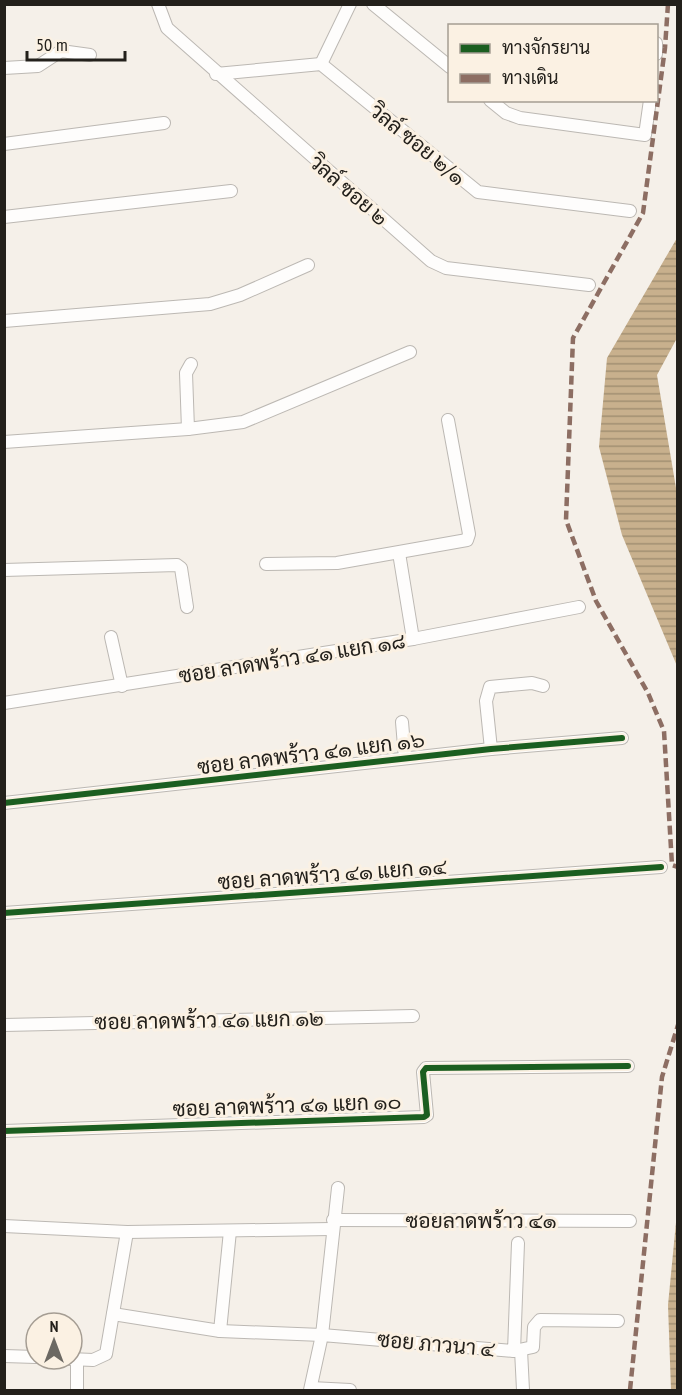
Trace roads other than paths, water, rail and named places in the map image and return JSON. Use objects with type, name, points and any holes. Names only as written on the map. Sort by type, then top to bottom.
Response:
[{"type":"street","name":"วิลล์ ซอย ๒","points":[[158,4],[167,28],[216,74],[438,266],[589,285]]},
{"type":"street","points":[[216,74],[321,64],[350,4]]},
{"type":"street","points":[[373,4],[448,65]]},
{"type":"street","points":[[4,68],[38,66],[61,51],[90,55]]},
{"type":"street","name":"วิลล์ ซอย ๒/๑","points":[[321,64],[478,192],[630,211]]},
{"type":"street","points":[[492,102],[506,113],[520,118],[645,135],[650,102]]},
{"type":"street","points":[[4,144],[164,123]]},
{"type":"street","points":[[4,218],[231,191]]},
{"type":"street","points":[[4,321],[210,304],[240,295],[308,264]]},
{"type":"street","points":[[4,442],[188,429],[243,422],[410,352]]},
{"type":"street","points":[[188,429],[186,373],[191,364]]},
{"type":"street","points":[[266,564],[337,563],[468,538],[448,420]]},
{"type":"street","points":[[399,553],[413,639]]},
{"type":"street","points":[[4,570],[177,565],[181,568],[188,607]]},
{"type":"street","name":"ซอย ลาดพร้าว ๔๑ แยก ๑๘","points":[[4,703],[413,639],[579,607]]},
{"type":"street","points":[[111,638],[122,686]]},
{"type":"street","points":[[490,749],[486,701],[490,687],[532,683],[543,686]]},
{"type":"street","points":[[402,722],[405,758]]},
{"type":"street","name":"ซอย ลาดพร้าว ๔๑ แยก ๑๖","points":[[4,803],[490,749],[622,738]]},
{"type":"street","name":"ซอย ลาดพร้าว ๔๑ แยก ๑๔","points":[[4,913],[661,867]]},
{"type":"street","name":"ซอย ลาดพร้าว ๔๑ แยก ๑๒","points":[[4,1025],[413,1016]]},
{"type":"street","name":"ซอย ลาดพร้าว ๔๑ แยก ๑๐","points":[[4,1131],[424,1117],[427,1115],[423,1072],[426,1068],[628,1066]]},
{"type":"street","points":[[338,1188],[332,1225],[322,1335],[311,1389],[350,1390]]},
{"type":"street","name":"ซอยลาดพร้าว ๔๑","points":[[4,1226],[127,1232],[230,1232],[332,1225],[630,1221]]},
{"type":"street","points":[[84,1360],[93,1360],[106,1354],[127,1232]]},
{"type":"street","points":[[220,1330],[230,1232]]},
{"type":"street","name":"ซอย ภาวนา ๔","points":[[113,1314],[220,1330],[322,1335],[518,1351],[518,1243]]},
{"type":"street","points":[[524,1390],[518,1351],[533,1347],[534,1327],[540,1320],[618,1321]]},
{"type":"street","points":[[4,1356],[24,1357]]},
{"type":"street","points":[[75,1371],[77,1390]]}]
